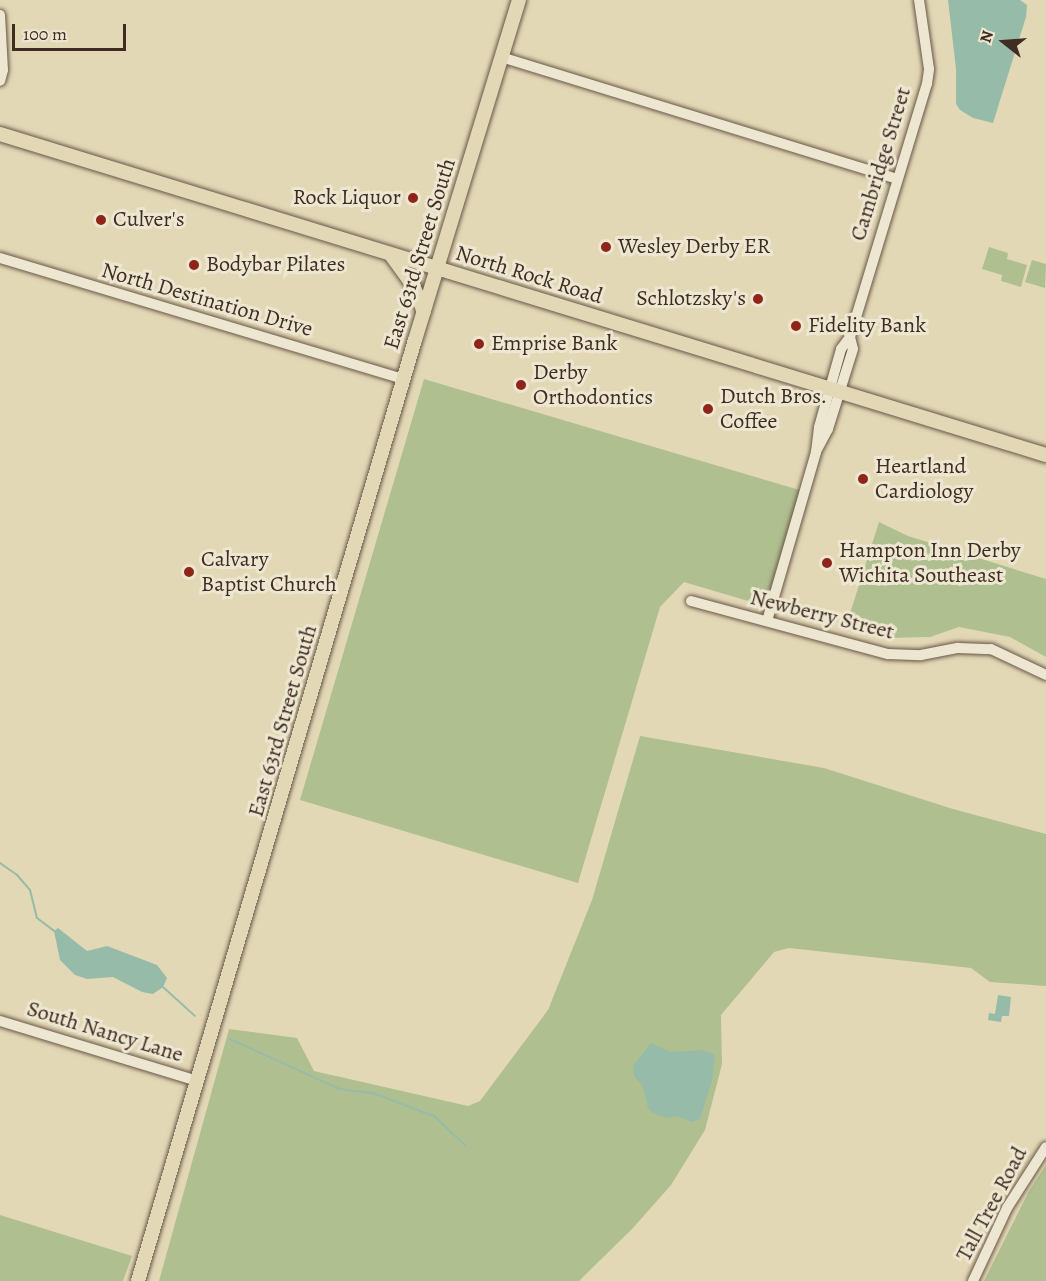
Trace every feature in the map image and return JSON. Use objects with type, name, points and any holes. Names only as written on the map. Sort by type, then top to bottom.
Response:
[{"type":"main road","name":"East 63rd Street South","points":[[138,1281],[436,269],[519,0]]},
{"type":"main road","name":"North Rock Road","points":[[0,134],[1046,455]]},
{"type":"main road","points":[[390,255],[413,285],[424,312]]},
{"type":"street","name":"Cambridge Street","points":[[767,621],[816,452],[819,427],[835,390],[841,349],[850,336],[929,69],[919,0]]},
{"type":"street","points":[[0,15],[3,70],[0,81]]},
{"type":"street","points":[[501,57],[897,180]]},
{"type":"street","name":"North Destination Drive","points":[[0,258],[404,379]]},
{"type":"street","name":"Newberry Street","points":[[691,601],[888,654],[921,655],[958,648],[991,649],[1046,675]]},
{"type":"street","name":"South Nancy Lane","points":[[0,1021],[198,1081]]},
{"type":"street","name":"Tall Tree Road","points":[[974,1281],[1007,1208],[1046,1147]]},
{"type":"shaded area","points":[[948,0],[1020,0],[1027,5],[1026,17],[993,123],[973,118],[960,110],[956,104],[956,69]]},
{"type":"shaded area","points":[[989,247],[1008,253],[1007,259],[1027,265],[1021,287],[1001,281],[1003,270],[1002,275],[982,269]]},
{"type":"shaded area","points":[[1032,260],[1046,264],[1045,288],[1025,282]]},
{"type":"shaded area","points":[[424,379],[803,491],[768,607],[684,582],[660,607],[578,883],[300,800]]},
{"type":"shaded area","points":[[879,522],[908,536],[1046,579],[1046,657],[1010,637],[959,627],[930,637],[886,638],[846,626]]},
{"type":"shaded area","points":[[640,736],[824,768],[953,809],[1046,834],[1046,986],[990,982],[971,968],[789,948],[774,952],[721,1015],[722,1064],[705,1130],[671,1185],[633,1228],[579,1281],[159,1281],[229,1029],[297,1038],[314,1071],[468,1106],[480,1101],[548,1010],[592,900]]},
{"type":"shaded area","points":[[58,928],[87,951],[107,946],[157,965],[167,978],[163,987],[153,994],[142,992],[113,977],[87,979],[75,975],[60,960],[54,931]]},
{"type":"shaded area","points":[[998,995],[1011,997],[1009,1016],[1002,1016],[1001,1022],[988,1020],[989,1013],[995,1014]]},
{"type":"shaded area","points":[[651,1043],[671,1052],[703,1050],[715,1055],[712,1081],[700,1119],[692,1122],[677,1116],[666,1118],[653,1113],[648,1108],[643,1087],[634,1076],[633,1066]]},
{"type":"shaded area","points":[[1046,1165],[1046,1281],[984,1281],[1029,1191]]},
{"type":"shaded area","points":[[0,1215],[132,1256],[123,1281],[0,1281]]},
{"type":"waterway","points":[[0,863],[17,875],[30,890],[37,918],[54,931]]},
{"type":"waterway","points":[[163,987],[195,1016]]},
{"type":"waterway","points":[[230,1039],[339,1089],[373,1093],[434,1116],[466,1146]]},
{"type":"place","name":"Rock Liquor","points":[[413,198]]},
{"type":"place","name":"Culver's","points":[[101,220]]},
{"type":"place","name":"Wesley Derby ER","points":[[606,247]]},
{"type":"place","name":"Bodybar Pilates","points":[[194,265]]},
{"type":"place","name":"Schlotzsky's","points":[[758,299]]},
{"type":"place","name":"Fidelity Bank","points":[[796,326]]},
{"type":"place","name":"Emprise Bank","points":[[479,344]]},
{"type":"place","name":"Derby Orthodontics","points":[[521,385]]},
{"type":"place","name":"Dutch Bros. Coffee","points":[[708,409]]},
{"type":"place","name":"Heartland Cardiology","points":[[863,479]]},
{"type":"place","name":"Hampton Inn Derby Wichita Southeast","points":[[827,563]]},
{"type":"place","name":"Calvary Baptist Church","points":[[189,572]]}]
